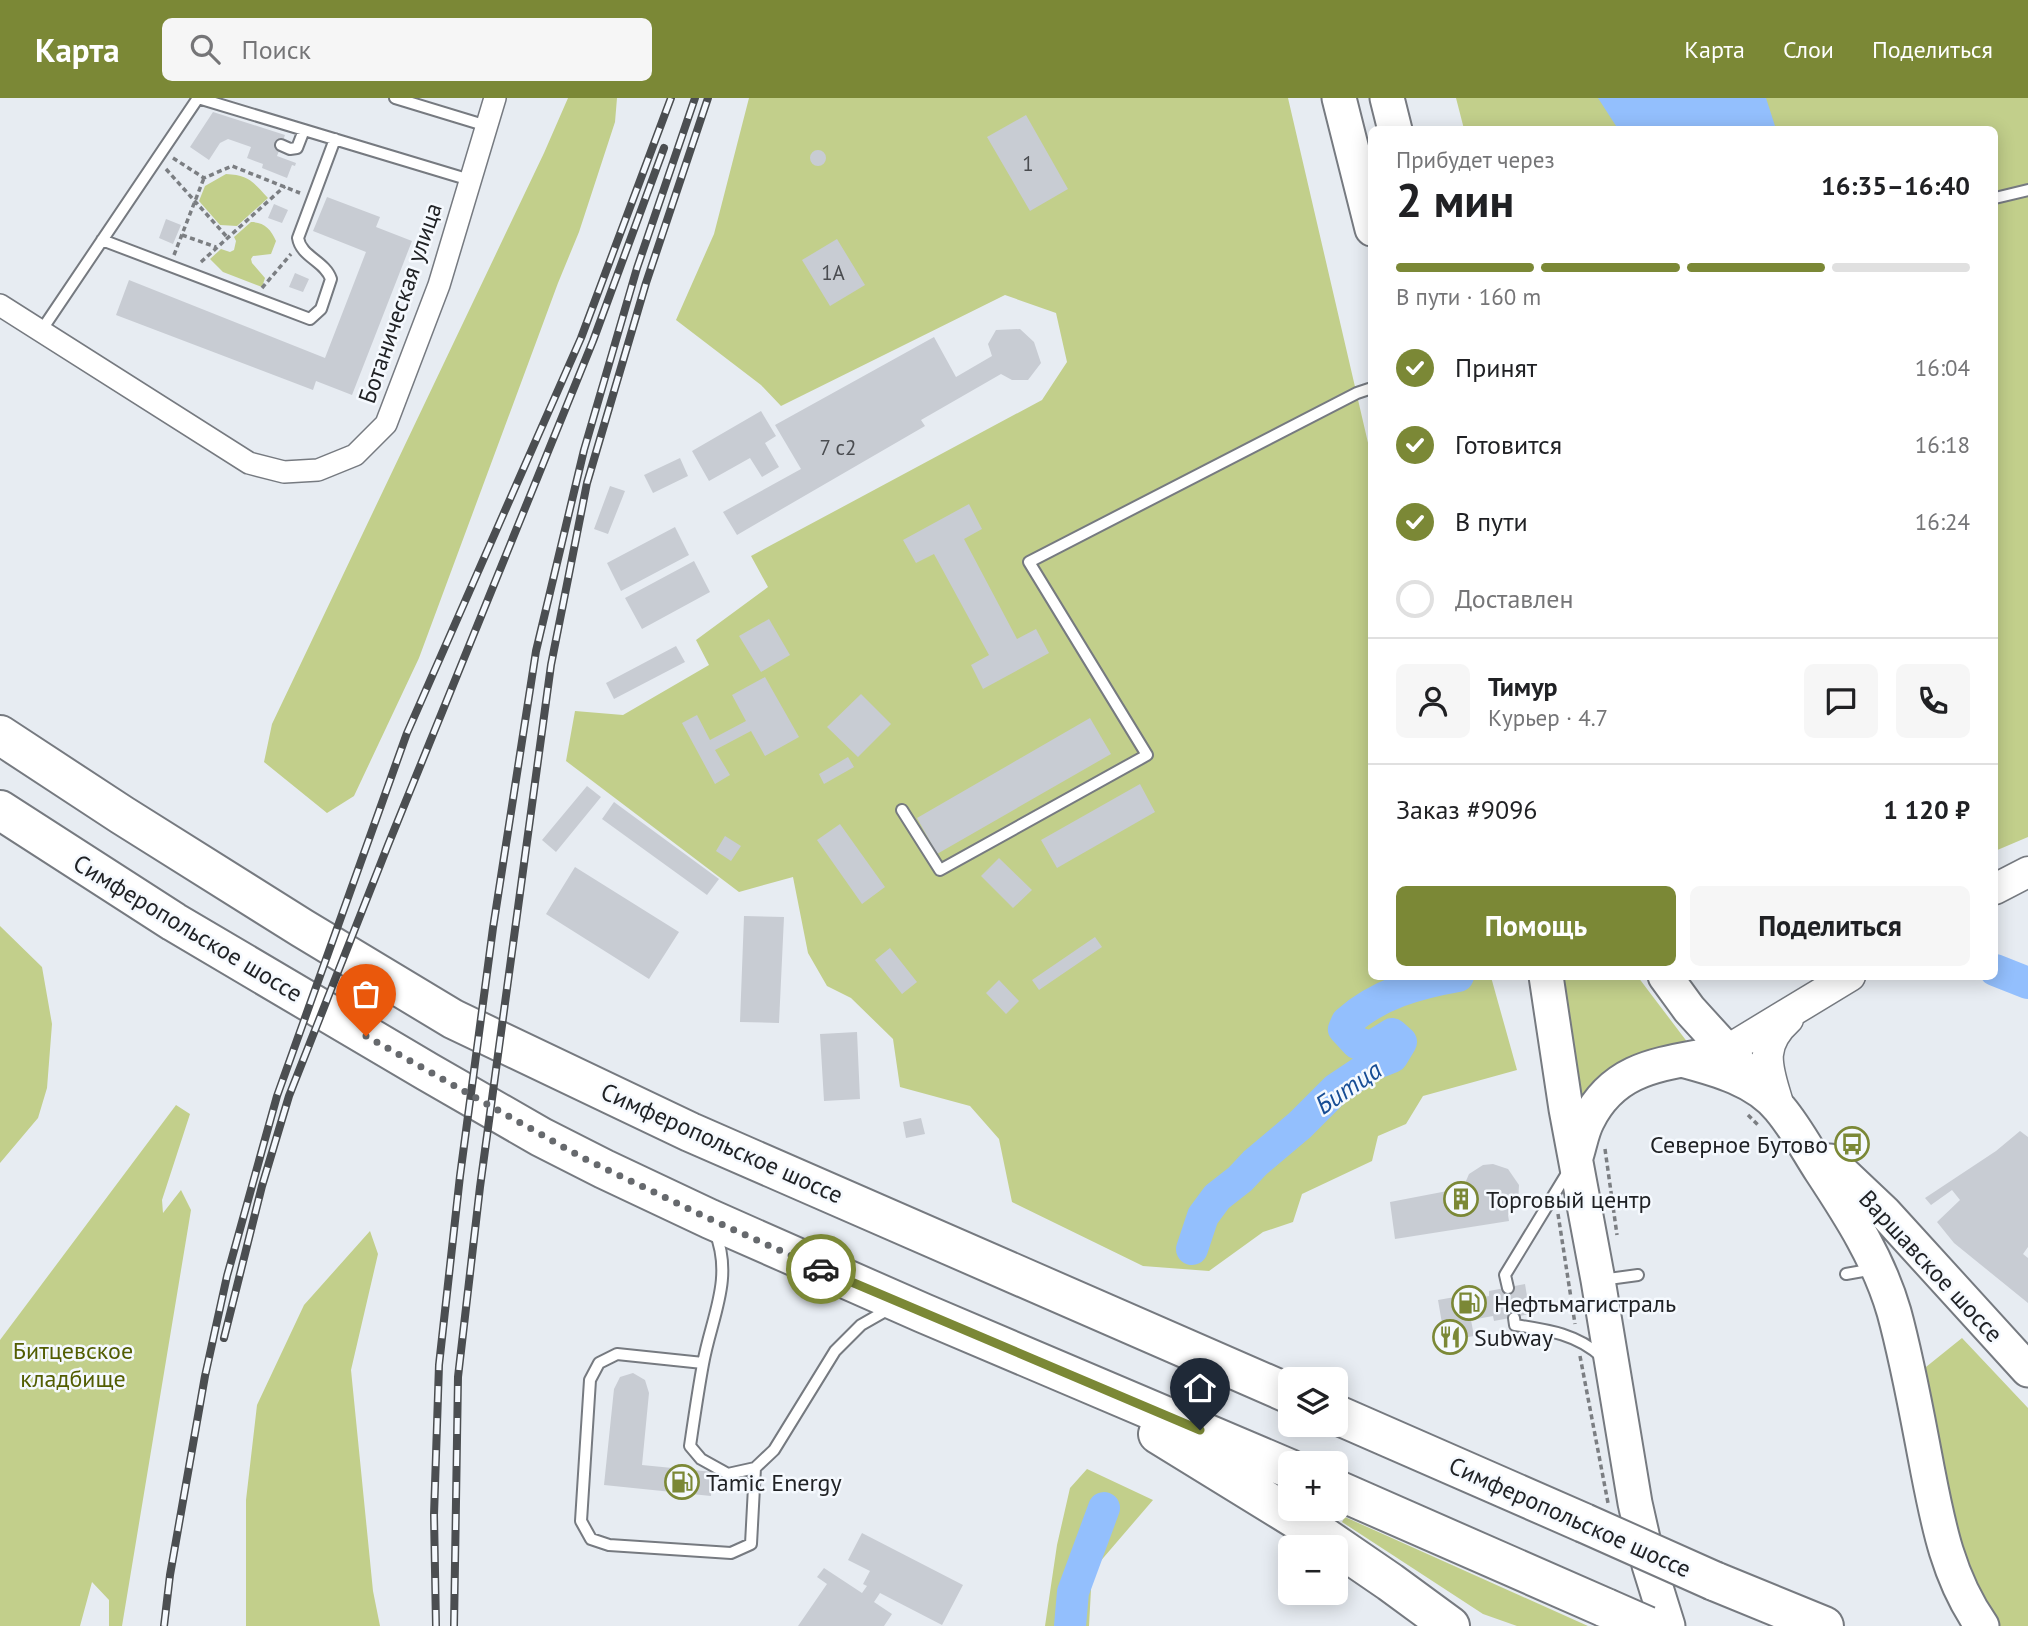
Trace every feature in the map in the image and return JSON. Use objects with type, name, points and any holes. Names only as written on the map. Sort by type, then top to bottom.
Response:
[{"type":"highway","name":"Симферопольское шоссе","points":[[0,735],[302,929],[453,1019],[690,1132],[1278,1389]]},
{"type":"highway","name":"Симферопольское шоссе","points":[[0,810],[174,922],[541,1137],[710,1219],[911,1308],[1278,1464]]},
{"type":"highway","points":[[911,1308],[1163,1436],[1317,1532],[1450,1626]]},
{"type":"highway","name":"Симферопольское шоссе","points":[[1348,1420],[1714,1581]]},
{"type":"highway","points":[[1348,1495],[1647,1626]]},
{"type":"highway","points":[[1714,1581],[1824,1626]]},
{"type":"main road","points":[[1339,98],[1368,213]]},
{"type":"main road","points":[[1387,98],[1394,126]]},
{"type":"main road","points":[[1547,980],[1590,1151]]},
{"type":"main road","name":"Варшавское шоссе","points":[[1668,980],[1726,1051],[1774,1121],[1949,1280],[2028,1370]]},
{"type":"main road","points":[[1668,1626],[1649,1565],[1638,1516],[1598,1280],[1587,1122],[1596,1107],[1629,1076],[1663,1062],[1726,1051]]},
{"type":"main road","points":[[1682,1060],[1740,1079],[1844,1207],[1879,1268],[1893,1310],[1909,1375],[1938,1524],[1949,1564],[1959,1588],[1982,1626]]},
{"type":"main road","points":[[1949,1280],[2028,1348]]},
{"type":"main road","name":"Симферопольское шоссе","points":[[1714,1581],[1803,1626]]},
{"type":"street","name":"Ботаническая улица","points":[[0,304],[249,463],[284,472],[318,470],[355,455],[386,424],[439,285],[495,98]]},
{"type":"street","points":[[1998,887],[2028,872]]},
{"type":"street","points":[[1726,1051],[1844,980]]},
{"type":"street","points":[[1774,1121],[1768,1071],[1768,1043],[1774,1032],[1804,1005]]},
{"type":"lane","points":[[41,331],[198,98],[470,180]]},
{"type":"lane","points":[[395,98],[487,126]]},
{"type":"lane","points":[[281,145],[290,149],[297,148],[304,130]]},
{"type":"lane","points":[[102,240],[310,319],[321,309],[331,279],[325,268],[302,248],[298,238],[335,139]]},
{"type":"lane","points":[[1998,197],[2028,190]]},
{"type":"lane","points":[[902,810],[940,870],[1147,755],[1028,562],[1368,389]]},
{"type":"lane","points":[[1508,1287],[1505,1275],[1590,1151]]},
{"type":"lane","points":[[710,1219],[723,1250],[723,1285],[703,1363],[690,1446],[702,1459],[729,1474],[755,1468],[774,1450],[835,1351],[861,1325],[911,1308]]},
{"type":"lane","points":[[1846,1274],[1879,1268]]},
{"type":"lane","points":[[1598,1280],[1638,1275]]},
{"type":"lane","points":[[1514,1318],[1515,1325],[1552,1331],[1587,1343],[1613,1366]]},
{"type":"lane","points":[[703,1363],[617,1354],[599,1363],[590,1380],[581,1521],[591,1539],[609,1545],[731,1553],[751,1544],[755,1468]]},
{"type":"path","points":[[173,158],[204,177]]},
{"type":"path","points":[[170,267],[204,177],[232,166],[285,186],[303,198]]},
{"type":"path","points":[[166,169],[228,238]]},
{"type":"path","points":[[189,274],[285,186]]},
{"type":"path","points":[[182,234],[217,248]]},
{"type":"path","points":[[268,296],[259,292],[292,248],[299,257]]},
{"type":"path","points":[[1740,1108],[1774,1121]]},
{"type":"path","points":[[1590,1151],[1617,1237]]},
{"type":"green space","points":[[568,98],[617,98],[615,122],[579,232],[419,658],[354,796],[327,813],[264,762],[272,724]]},
{"type":"green space","points":[[749,98],[1288,98],[1368,443],[1368,980],[1492,980],[1517,1070],[1423,1096],[1406,1124],[1378,1136],[1372,1161],[1302,1194],[1293,1222],[1263,1232],[1209,1271],[1143,1266],[1012,1202],[999,1139],[970,1106],[900,1087],[893,1039],[851,998],[827,986],[808,953],[793,877],[739,892],[566,761],[575,711],[623,715],[709,665],[696,640],[768,587],[751,556],[1042,400],[1067,362],[1056,313],[1005,295],[781,406],[761,385],[676,320],[714,234]]},
{"type":"green space","points":[[1456,98],[2028,98],[2028,837],[1998,850],[1998,126],[1463,126]]},
{"type":"green space","points":[[226,174],[250,180],[268,198],[237,226],[220,225],[199,201],[205,186]]},
{"type":"green space","points":[[251,222],[266,227],[276,241],[271,254],[253,256],[251,259],[265,278],[262,287],[223,272],[210,259],[221,249],[230,252],[234,250],[234,237]]},
{"type":"green space","points":[[0,926],[42,967],[52,1024],[47,1088],[38,1118],[0,1163]]},
{"type":"green space","points":[[1564,980],[1640,980],[1688,1043],[1656,1050],[1630,1060],[1607,1074],[1582,1095]]},
{"type":"green space","name":"Битцевское кладбище","points":[[176,1105],[190,1114],[162,1200],[163,1213],[181,1190],[191,1210],[122,1626],[109,1626],[109,1600],[92,1582],[80,1626],[0,1626],[0,1340]]},
{"type":"green space","points":[[370,1231],[378,1254],[351,1370],[373,1591],[380,1626],[246,1626],[246,1500],[257,1405],[304,1305]]},
{"type":"green space","points":[[1962,1338],[2028,1408],[2028,1626],[1998,1626],[1963,1561],[1921,1371]]},
{"type":"green space","points":[[1087,1469],[1153,1500],[1092,1571],[1089,1626],[1045,1626],[1057,1545],[1070,1488]]},
{"type":"green space","points":[[1348,1518],[1588,1626],[1517,1626],[1483,1614],[1342,1522],[1348,1521]]},
{"type":"water","points":[[1598,98],[1766,98],[1775,126],[1616,126]]},
{"type":"building","points":[[213,112],[285,135],[277,156],[296,163],[295,166],[292,165],[287,178],[262,168],[263,164],[247,158],[251,147],[228,139],[220,143],[209,160],[190,147]]},
{"type":"building","points":[[1026,115],[1068,189],[1030,211],[987,137]]},
{"type":"building","points":[[815,150],[821,150],[826,158],[824,164],[815,166],[810,161],[810,155]]},
{"type":"building","points":[[327,197],[380,217],[376,227],[412,241],[352,395],[316,381],[313,390],[116,315],[129,280],[325,358],[366,252],[313,231]]},
{"type":"building","points":[[274,204],[288,210],[282,223],[268,218]]},
{"type":"building","points":[[166,219],[181,225],[173,244],[159,238]]},
{"type":"building","points":[[837,239],[865,285],[830,306],[802,260]]},
{"type":"building","points":[[295,273],[309,279],[303,292],[289,287]]},
{"type":"building","points":[[1020,329],[1034,342],[1041,363],[1028,380],[1012,380],[1001,374],[921,420],[925,426],[737,535],[723,512],[801,469],[775,425],[934,337],[956,377],[992,356],[988,344],[996,330]]},
{"type":"building","points":[[761,411],[776,436],[765,443],[779,467],[762,477],[750,458],[709,481],[692,451]]},
{"type":"building","points":[[680,458],[688,476],[653,493],[644,475]]},
{"type":"building","points":[[610,486],[625,491],[608,534],[594,529]]},
{"type":"building","points":[[969,504],[982,529],[964,539],[1017,639],[1036,629],[1049,653],[983,689],[971,665],[989,655],[934,554],[916,563],[903,540]]},
{"type":"building","points":[[675,527],[689,555],[621,591],[607,563]]},
{"type":"building","points":[[694,561],[710,592],[642,629],[625,598]]},
{"type":"building","points":[[769,619],[790,655],[761,672],[739,636]]},
{"type":"building","points":[[676,646],[685,662],[614,699],[606,683]]},
{"type":"building","points":[[765,677],[799,737],[765,756],[751,731],[715,750],[730,775],[715,784],[682,723],[697,715],[710,740],[746,721],[732,695]]},
{"type":"building","points":[[861,694],[891,724],[858,757],[827,727]]},
{"type":"building","points":[[1090,718],[1111,754],[937,854],[917,818]]},
{"type":"building","points":[[848,757],[854,767],[824,784],[819,774]]},
{"type":"building","points":[[1140,784],[1155,812],[1057,868],[1041,840]]},
{"type":"building","points":[[587,786],[601,797],[556,852],[542,840]]},
{"type":"building","points":[[614,802],[719,879],[707,895],[602,819]]},
{"type":"building","points":[[840,824],[885,887],[862,904],[817,840]]},
{"type":"building","points":[[725,836],[741,846],[731,861],[716,851]]},
{"type":"building","points":[[999,858],[1032,890],[1013,908],[981,876]]},
{"type":"building","points":[[575,867],[679,932],[649,979],[546,914]]},
{"type":"building","points":[[744,916],[784,917],[779,1023],[740,1022]]},
{"type":"building","points":[[1095,937],[1102,947],[1039,990],[1032,980]]},
{"type":"building","points":[[890,948],[917,982],[902,994],[875,960]]},
{"type":"building","points":[[999,980],[1019,1001],[1006,1014],[986,993]]},
{"type":"building","points":[[857,1032],[860,1099],[824,1101],[820,1034]]},
{"type":"building","points":[[921,1118],[925,1134],[906,1138],[903,1122]]},
{"type":"building","points":[[2020,1131],[2028,1137],[2028,1247],[2023,1254],[2028,1258],[2028,1303],[1954,1243],[1937,1222],[1960,1200],[1952,1190],[1931,1205],[1925,1198],[1996,1151]]},
{"type":"building","name":"Торговый центр","points":[[1493,1164],[1508,1169],[1519,1185],[1518,1204],[1508,1215],[1509,1221],[1395,1239],[1390,1202],[1463,1188],[1469,1174],[1483,1165]]},
{"type":"building","points":[[1525,1284],[1530,1314],[1494,1321],[1493,1316],[1471,1320],[1474,1336],[1445,1341],[1438,1300],[1466,1295],[1467,1300],[1489,1296],[1489,1291]]},
{"type":"building","points":[[633,1373],[645,1380],[649,1393],[642,1465],[713,1472],[711,1496],[604,1485],[614,1389],[620,1377]]},
{"type":"building","points":[[862,1533],[963,1585],[942,1625],[880,1593],[874,1602],[892,1614],[884,1626],[798,1626],[827,1584],[817,1577],[824,1568],[862,1593],[867,1586],[863,1584],[870,1571],[848,1560]]},
{"type":"waterway","name":"Битца","points":[[1998,971],[2028,983]]},
{"type":"waterway","name":"Битца","points":[[1192,1249],[1203,1216],[1217,1197],[1300,1125],[1336,1089],[1372,1065],[1392,1057],[1401,1042],[1392,1034],[1371,1047],[1357,1043],[1344,1029],[1347,1022],[1385,997],[1438,980]]},
{"type":"waterway","name":"Битца","points":[[1070,1626],[1073,1592],[1104,1508]]},
{"type":"railway","points":[[164,1626],[170,1575],[205,1376],[227,1276],[277,1096],[407,733],[581,338],[671,98]]},
{"type":"railway","points":[[436,1626],[434,1515],[439,1365],[460,1176],[493,928],[536,651],[584,450],[637,268],[695,98]]},
{"type":"railway","points":[[454,1626],[458,1377],[480,1187],[551,665],[587,483],[646,283],[708,98]]},
{"type":"railway","points":[[224,1338],[262,1186],[289,1096],[593,341],[664,148]]},
{"type":"way so far","points":[[366,1036],[541,1137],[710,1219],[821,1269]]},
{"type":"place","name":"Северное Бутово","points":[[1852,1144]]},
{"type":"place","name":"Торговый центр","points":[[1461,1199]]},
{"type":"place","name":"Нефтьмагистраль","points":[[1469,1303]]},
{"type":"place","name":"Subway","points":[[1450,1337]]},
{"type":"place","name":"Tamic Energy","points":[[682,1482]]},
{"type":"route","points":[[821,1269],[1200,1430]]}]
